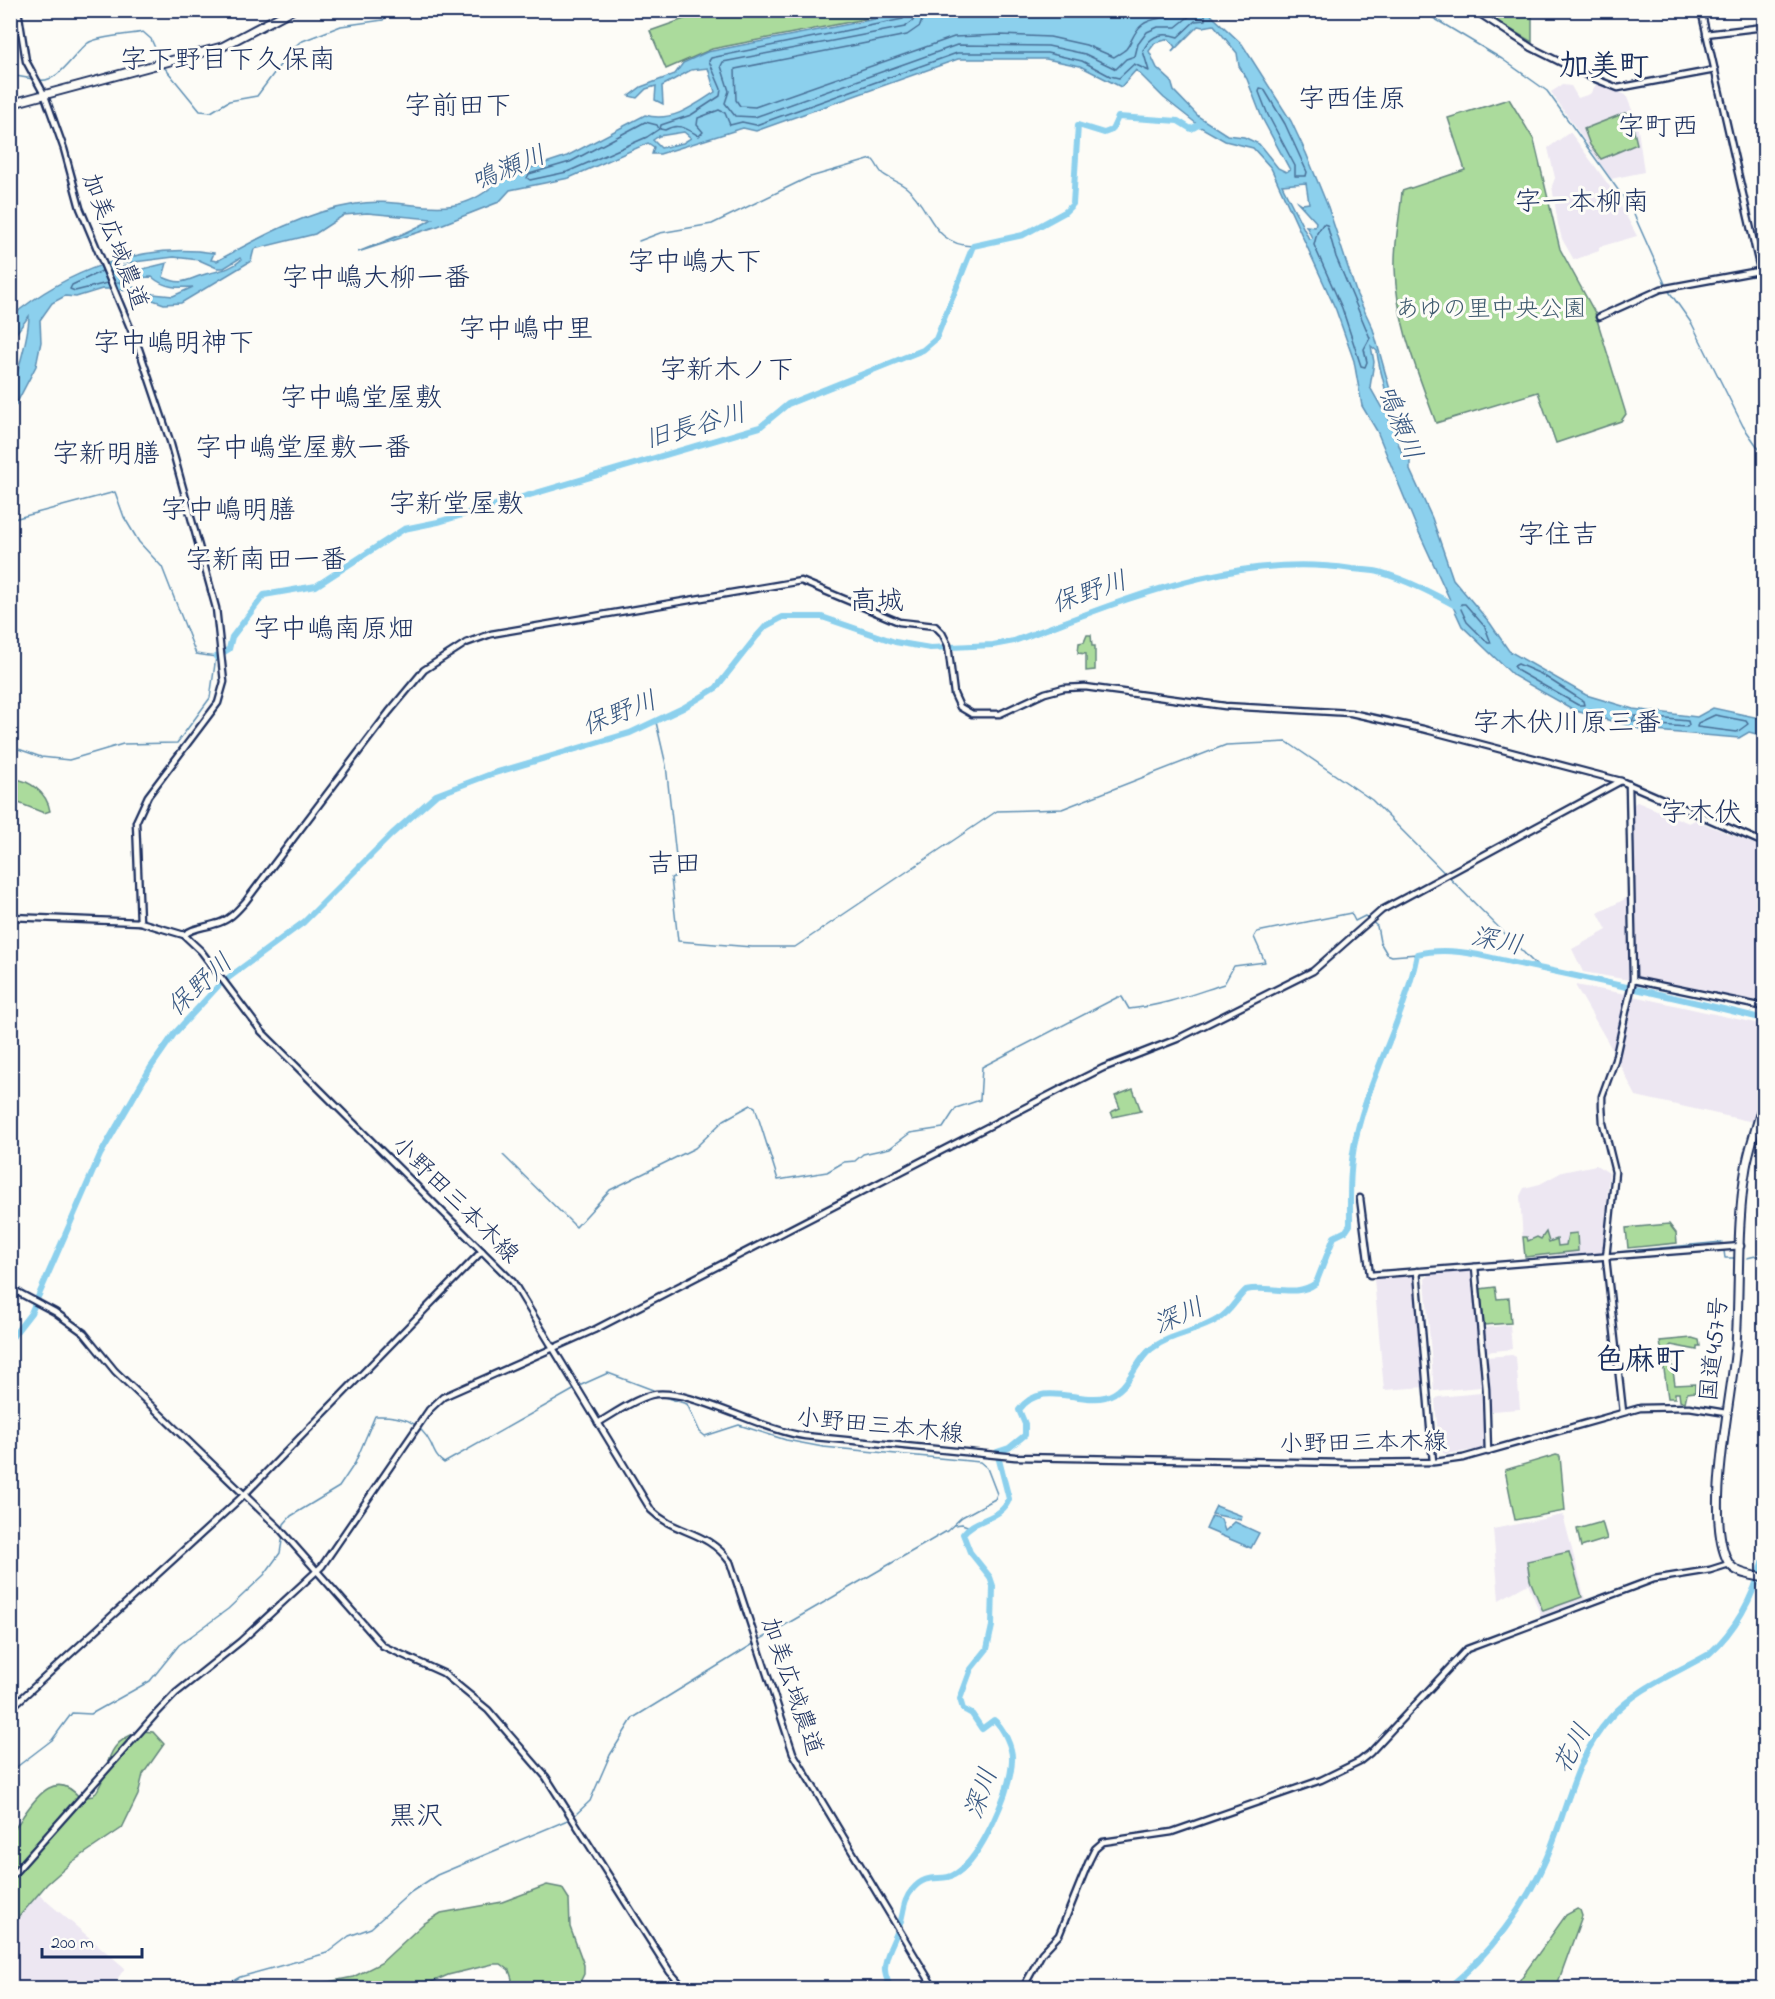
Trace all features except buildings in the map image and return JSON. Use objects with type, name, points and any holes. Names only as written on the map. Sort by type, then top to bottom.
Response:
[{"type":"highway","points":[[10,104],[222,47],[292,10]]},
{"type":"highway","name":"国道457号","points":[[1729,1564],[1724,1552],[1719,1521],[1726,1413],[1736,1344],[1746,1167],[1764,1101]]},
{"type":"highway","points":[[1729,1564],[1734,1570],[1764,1578]]},
{"type":"street","name":"加美広域農道","points":[[18,10],[26,60],[45,96],[64,149],[82,215],[140,349],[170,441],[216,608],[224,682],[218,704],[148,796],[136,822],[140,922]]},
{"type":"street","points":[[1474,10],[1532,48],[1618,88],[1715,70]]},
{"type":"street","points":[[1701,10],[1763,271],[1764,287]]},
{"type":"street","points":[[1707,34],[1764,27]]},
{"type":"street","points":[[1599,317],[1662,289],[1763,271]]},
{"type":"street","points":[[10,917],[140,922],[184,935],[193,928],[217,924],[230,918],[277,863],[389,712],[424,670],[466,643],[491,634],[801,581],[880,616],[899,622],[935,626],[942,633],[948,645],[954,694],[960,707],[972,714],[1000,714],[1045,693],[1064,688],[1085,687],[1225,706],[1352,713],[1621,781],[1764,843]]},
{"type":"street","points":[[10,1878],[176,1693],[241,1641],[322,1566],[434,1404],[448,1394],[555,1349],[1103,1068],[1177,1039],[1313,971],[1382,910],[1621,781]]},
{"type":"street","points":[[1623,1412],[1606,1258],[1615,1172],[1603,1123],[1602,1096],[1615,1060],[1633,981],[1629,784]]},
{"type":"street","name":"小野田三本木線","points":[[184,935],[201,951],[261,1031],[513,1282],[598,1423],[642,1398],[674,1394],[784,1433],[994,1455],[1348,1463],[1433,1462],[1488,1452],[1623,1412],[1662,1407],[1689,1407],[1726,1413]]},
{"type":"street","points":[[1633,981],[1764,1008]]},
{"type":"street","points":[[1360,1198],[1370,1275],[1741,1246]]},
{"type":"street","points":[[10,1709],[244,1495],[482,1251]]},
{"type":"street","points":[[1475,1267],[1486,1389],[1488,1452]]},
{"type":"street","points":[[1418,1271],[1433,1462]]},
{"type":"street","points":[[10,1288],[55,1312],[86,1335],[115,1371],[283,1533],[383,1646],[443,1673],[480,1701],[539,1767],[670,1972],[684,1989]]},
{"type":"street","name":"加美広域農道","points":[[598,1423],[651,1510],[666,1522],[702,1536],[727,1557],[736,1573],[793,1753],[900,1936],[934,1989]]},
{"type":"street","points":[[1023,1989],[1042,1953],[1059,1935],[1089,1861],[1095,1849],[1103,1842],[1172,1832],[1322,1780],[1360,1761],[1370,1753],[1467,1649],[1654,1579],[1710,1570],[1729,1564]]},
{"type":"shaded area","points":[[1597,83],[1626,95],[1637,122],[1644,172],[1611,179],[1551,92],[1562,85],[1571,86],[1578,98],[1590,94]]},
{"type":"shaded area","points":[[1570,132],[1613,191],[1637,236],[1599,247],[1599,251],[1574,260],[1562,239],[1558,224],[1552,186],[1555,178],[1548,148]]},
{"type":"shaded area","points":[[1637,802],[1689,823],[1695,820],[1764,848],[1764,1002],[1638,977],[1635,972],[1632,805]]},
{"type":"shaded area","points":[[1627,898],[1629,980],[1583,972],[1572,949],[1607,930],[1598,913]]},
{"type":"shaded area","points":[[1575,985],[1626,994],[1613,1051]]},
{"type":"shaded area","points":[[1633,996],[1764,1025],[1764,1080],[1753,1122],[1636,1096],[1618,1061]]},
{"type":"shaded area","points":[[1596,1165],[1609,1173],[1603,1250],[1599,1254],[1524,1256],[1520,1196],[1524,1188],[1540,1184],[1562,1172]]},
{"type":"shaded area","points":[[1472,1271],[1481,1387],[1434,1391],[1425,1279],[1430,1274]]},
{"type":"shaded area","points":[[1413,1276],[1417,1279],[1426,1387],[1384,1390],[1374,1279]]},
{"type":"shaded area","points":[[1510,1325],[1512,1349],[1486,1352],[1484,1328]]},
{"type":"shaded area","points":[[1512,1355],[1516,1357],[1520,1409],[1491,1411],[1486,1357]]},
{"type":"shaded area","points":[[1481,1393],[1485,1449],[1445,1454],[1439,1450],[1435,1400],[1438,1397]]},
{"type":"shaded area","points":[[1563,1515],[1585,1599],[1541,1616],[1528,1584],[1499,1600],[1493,1529]]},
{"type":"shaded area","points":[[10,1870],[125,1968],[111,1988],[11,1988]]},
{"type":"green space","points":[[707,11],[906,11],[712,49],[666,69],[650,31]]},
{"type":"green space","points":[[1479,11],[1532,11],[1532,42]]},
{"type":"green space","name":"あゆの里中央公園","points":[[1509,99],[1534,140],[1560,249],[1595,313],[1626,414],[1621,421],[1556,443],[1538,392],[1436,423],[1409,347],[1396,288],[1395,249],[1402,191],[1465,170],[1448,118]]},
{"type":"green space","points":[[1625,113],[1631,119],[1637,144],[1601,159],[1590,145],[1584,129]]},
{"type":"green space","points":[[1087,635],[1091,635],[1092,646],[1095,646],[1095,670],[1086,671],[1086,654],[1078,653],[1079,643],[1084,642]]},
{"type":"green space","points":[[11,778],[24,781],[36,788],[45,798],[50,811],[44,813],[11,800]]},
{"type":"green space","points":[[1133,1089],[1141,1111],[1113,1117],[1111,1112],[1120,1108],[1115,1096]]},
{"type":"green space","points":[[1669,1224],[1676,1233],[1677,1243],[1628,1248],[1626,1228]]},
{"type":"green space","points":[[1546,1232],[1549,1242],[1557,1239],[1558,1246],[1566,1245],[1568,1234],[1577,1233],[1578,1251],[1525,1257],[1523,1237],[1527,1237],[1528,1241],[1537,1237],[1541,1239]]},
{"type":"green space","points":[[1495,1287],[1497,1299],[1509,1298],[1511,1323],[1484,1325],[1480,1289]]},
{"type":"green space","points":[[1692,1338],[1699,1340],[1700,1346],[1697,1346],[1697,1350],[1671,1345],[1667,1349],[1668,1359],[1672,1362],[1667,1363],[1672,1364],[1675,1385],[1695,1384],[1695,1392],[1687,1393],[1685,1402],[1680,1401],[1679,1393],[1675,1393],[1675,1398],[1668,1398],[1660,1341]]},
{"type":"green space","points":[[1556,1455],[1560,1456],[1565,1511],[1515,1520],[1505,1470]]},
{"type":"green space","points":[[1602,1522],[1607,1539],[1581,1547],[1577,1529]]},
{"type":"green space","points":[[1569,1552],[1582,1597],[1543,1611],[1530,1580],[1527,1561]]},
{"type":"green space","points":[[141,1731],[153,1732],[164,1744],[143,1774],[138,1795],[122,1828],[72,1862],[47,1884],[11,1926],[10,1843],[12,1833],[23,1816],[48,1788],[63,1786],[72,1790],[80,1798],[93,1796],[103,1778],[112,1751],[127,1737]]},
{"type":"green space","points":[[547,1885],[562,1888],[569,1899],[570,1927],[584,1965],[584,1974],[577,1988],[509,1988],[512,1979],[509,1970],[501,1964],[493,1964],[448,1975],[418,1988],[298,1988],[353,1977],[381,1963],[423,1924],[441,1913],[502,1902]]},
{"type":"green space","points":[[1577,1909],[1580,1910],[1582,1916],[1556,1988],[1514,1988],[1566,1915]]},
{"type":"water","points":[[916,11],[1210,11],[1212,16],[1242,44],[1291,121],[1306,153],[1328,207],[1357,295],[1373,329],[1394,404],[1388,416],[1403,456],[1410,459],[1410,470],[1432,518],[1453,579],[1490,623],[1509,651],[1586,695],[1633,709],[1697,717],[1713,708],[1764,719],[1764,736],[1749,732],[1739,738],[1643,730],[1576,711],[1514,676],[1462,626],[1416,526],[1377,431],[1362,406],[1354,361],[1336,310],[1271,168],[1253,148],[1225,141],[1202,128],[1164,98],[1136,70],[1121,87],[1080,66],[1046,59],[958,59],[756,131],[743,128],[660,154],[652,154],[654,147],[648,143],[569,178],[510,190],[499,202],[438,226],[358,252],[432,219],[367,213],[344,215],[315,234],[254,249],[251,261],[181,303],[164,304],[122,289],[102,289],[76,297],[65,296],[52,303],[40,320],[41,342],[36,366],[11,414],[13,390],[26,341],[29,316],[11,340],[11,317],[55,286],[80,274],[132,256],[160,252],[214,253],[211,260],[217,261],[301,219],[356,204],[375,202],[445,206],[461,204],[478,197],[495,184],[485,183],[567,156],[645,115],[664,117],[673,115],[699,103],[715,92],[708,68],[691,70],[662,86],[663,104],[655,100],[656,86],[646,89],[637,98],[629,96],[641,87],[675,74],[683,63],[707,52]],"holes":[[[1214,25],[1237,53],[1239,66],[1247,79],[1262,118],[1290,170],[1286,172],[1278,168],[1259,144],[1244,137],[1227,135],[1199,117],[1174,91],[1171,81],[1157,68],[1149,51],[1155,43],[1169,39],[1175,47],[1172,52],[1198,26]],[[684,132],[691,138],[683,143],[661,148],[653,140],[659,136]],[[1306,183],[1309,203],[1302,204],[1296,200],[1316,222],[1315,227],[1306,226],[1312,238],[1309,239],[1282,185]],[[174,257],[199,260],[217,268],[224,268],[240,258],[241,260],[227,269],[182,282],[163,277],[167,263],[135,271],[127,266],[113,268],[110,265]],[[152,277],[171,286],[193,287],[173,296],[153,294],[118,282],[132,278]],[[1371,346],[1377,351],[1385,389],[1384,412],[1370,387],[1374,362]]]},
{"type":"water","points":[[1216,1506],[1242,1516],[1241,1520],[1212,1514]]},
{"type":"water","points":[[1212,1516],[1221,1519],[1225,1531],[1235,1522],[1259,1533],[1251,1548],[1206,1529]]},
{"type":"waterway","points":[[164,67],[200,111],[211,112],[229,101],[257,96],[292,49],[300,42],[341,26],[383,20],[389,10]]},
{"type":"waterway","points":[[668,10],[686,10]]},
{"type":"waterway","points":[[691,10],[696,10]]},
{"type":"waterway","points":[[1420,10],[1502,59],[1547,91],[1631,208],[1666,286]]},
{"type":"waterway","points":[[38,80],[53,77],[88,43],[107,37],[143,32],[151,39],[160,59]]},
{"type":"waterway","points":[[10,75],[33,79]]},
{"type":"waterway","name":"旧長谷川","points":[[216,657],[229,649],[232,637],[264,595],[316,586],[404,529],[438,522],[760,427],[788,404],[923,350],[936,339],[973,246],[1023,235],[1065,212],[1073,204],[1078,125],[1104,133],[1112,130],[1118,117],[1178,121],[1191,129],[1202,123]]},
{"type":"waterway","points":[[639,241],[660,233],[712,224],[807,178],[872,159],[883,174],[905,187],[916,197],[934,225],[949,240],[973,246]]},
{"type":"waterway","points":[[1668,290],[1692,324],[1743,426],[1764,456]]},
{"type":"waterway","points":[[10,520],[115,492],[124,517],[139,542],[162,567],[196,654],[216,657],[210,698],[177,743],[123,744],[69,760],[41,757],[10,746]]},
{"type":"waterway","name":"保野川","points":[[10,1340],[31,1313],[100,1155],[151,1067],[174,1034],[220,984],[304,922],[392,834],[436,795],[491,774],[630,733],[683,708],[716,688],[766,626],[783,617],[822,617],[895,642],[930,648],[993,645],[1014,641],[1096,610],[1179,583],[1221,573],[1264,567],[1308,565],[1379,572],[1409,583],[1458,607]]},
{"type":"waterway","points":[[656,722],[666,765],[678,875],[671,878],[678,941],[752,947],[795,947],[997,811],[1062,809],[1226,745],[1287,742],[1372,800],[1539,968]]},
{"type":"waterway","points":[[503,1155],[576,1227],[610,1190],[695,1148],[724,1120],[751,1105],[755,1107],[778,1180],[827,1172],[844,1162],[855,1161],[863,1154],[890,1148],[910,1133],[943,1128],[956,1108],[980,1100],[982,1067],[1118,997],[1122,997],[1129,1009],[1166,1002],[1224,984],[1234,966],[1265,962],[1254,937],[1257,932],[1351,913],[1355,921],[1365,916],[1377,926],[1380,942],[1387,954],[1392,956],[1417,954]]},
{"type":"waterway","name":"深川","points":[[890,1988],[885,1973],[886,1961],[909,1894],[924,1880],[951,1876],[966,1864],[976,1852],[994,1821],[1010,1773],[1011,1750],[1001,1728],[994,1720],[982,1729],[972,1714],[963,1709],[960,1699],[971,1669],[987,1649],[992,1626],[993,1586],[990,1577],[970,1552],[963,1534],[974,1525],[1000,1511],[1009,1499],[997,1452],[1009,1448],[1025,1435],[1025,1424],[1019,1410],[1028,1401],[1049,1394],[1084,1398],[1105,1397],[1113,1394],[1126,1383],[1151,1349],[1218,1319],[1246,1290],[1291,1291],[1308,1288],[1316,1283],[1334,1237],[1346,1231],[1350,1225],[1351,1170],[1356,1137],[1370,1091],[1412,978],[1417,954],[1444,951],[1471,954],[1764,1019]]},
{"type":"waterway","points":[[1619,1252],[1722,1242]]},
{"type":"waterway","points":[[1724,1251],[1725,1258],[1736,1258]]},
{"type":"waterway","points":[[1747,1258],[1764,1254]]},
{"type":"waterway","points":[[579,1386],[608,1373],[653,1390]]},
{"type":"waterway","points":[[283,1531],[284,1524],[291,1516],[339,1487],[355,1463],[375,1416],[401,1418],[415,1424],[421,1429],[444,1463],[575,1389]]},
{"type":"waterway","points":[[664,1397],[687,1404],[700,1432],[705,1436],[739,1425],[786,1440],[823,1447],[980,1462],[987,1468],[997,1494],[995,1499],[962,1517],[947,1531],[759,1640]]},
{"type":"waterway","points":[[954,1525],[962,1524],[970,1527]]},
{"type":"waterway","points":[[10,1772],[52,1740],[72,1713],[91,1714],[150,1681],[179,1645],[228,1609],[264,1575],[280,1553],[283,1535]]},
{"type":"waterway","name":"花川","points":[[1448,1988],[1478,1961],[1505,1929],[1528,1895],[1546,1859],[1579,1768],[1598,1734],[1610,1718],[1631,1698],[1709,1654],[1719,1644],[1728,1634],[1750,1598],[1764,1559]]},
{"type":"waterway","points":[[574,1816],[590,1801],[610,1755],[633,1718],[755,1643]]},
{"type":"waterway","points":[[221,1988],[240,1977],[327,1953],[349,1936],[371,1928],[411,1892],[437,1875],[570,1819]]},
{"type":"district","name":"字下野目下久保南","points":[[228,59]]},
{"type":"district","name":"加美町","points":[[1604,65]]},
{"type":"district","name":"字西佳原","points":[[1352,98]]},
{"type":"district","name":"字前田下","points":[[458,105]]},
{"type":"district","name":"字町西","points":[[1658,126]]},
{"type":"district","name":"字一本柳南","points":[[1582,201]]},
{"type":"district","name":"字中嶋大下","points":[[695,261]]},
{"type":"district","name":"字中嶋大柳一番","points":[[376,277]]},
{"type":"district","name":"字中嶋中里","points":[[526,328]]},
{"type":"district","name":"字中嶋明神下","points":[[174,342]]},
{"type":"district","name":"字新木ノ下","points":[[727,369]]},
{"type":"district","name":"字中嶋堂屋敷","points":[[361,397]]},
{"type":"district","name":"字中嶋堂屋敷一番","points":[[303,447]]},
{"type":"district","name":"字新明膳","points":[[106,453]]},
{"type":"district","name":"字新堂屋敷","points":[[456,503]]},
{"type":"district","name":"字中嶋明膳","points":[[228,509]]},
{"type":"district","name":"字住吉","points":[[1558,534]]},
{"type":"district","name":"字新南田一番","points":[[266,559]]},
{"type":"district","name":"高城","points":[[877,600]]},
{"type":"district","name":"字中嶋南原畑","points":[[334,628]]},
{"type":"district","name":"字木伏川原三番","points":[[1567,722]]},
{"type":"district","name":"字木伏","points":[[1701,812]]},
{"type":"district","name":"吉田","points":[[674,863]]},
{"type":"district","name":"色麻町","points":[[1640,1359]]},
{"type":"district","name":"黒沢","points":[[416,1815]]},
{"type":"water label","name":"鳴瀬川","points":[[508,167]]},
{"type":"water label","name":"鳴瀬川","points":[[1401,422]]}]
